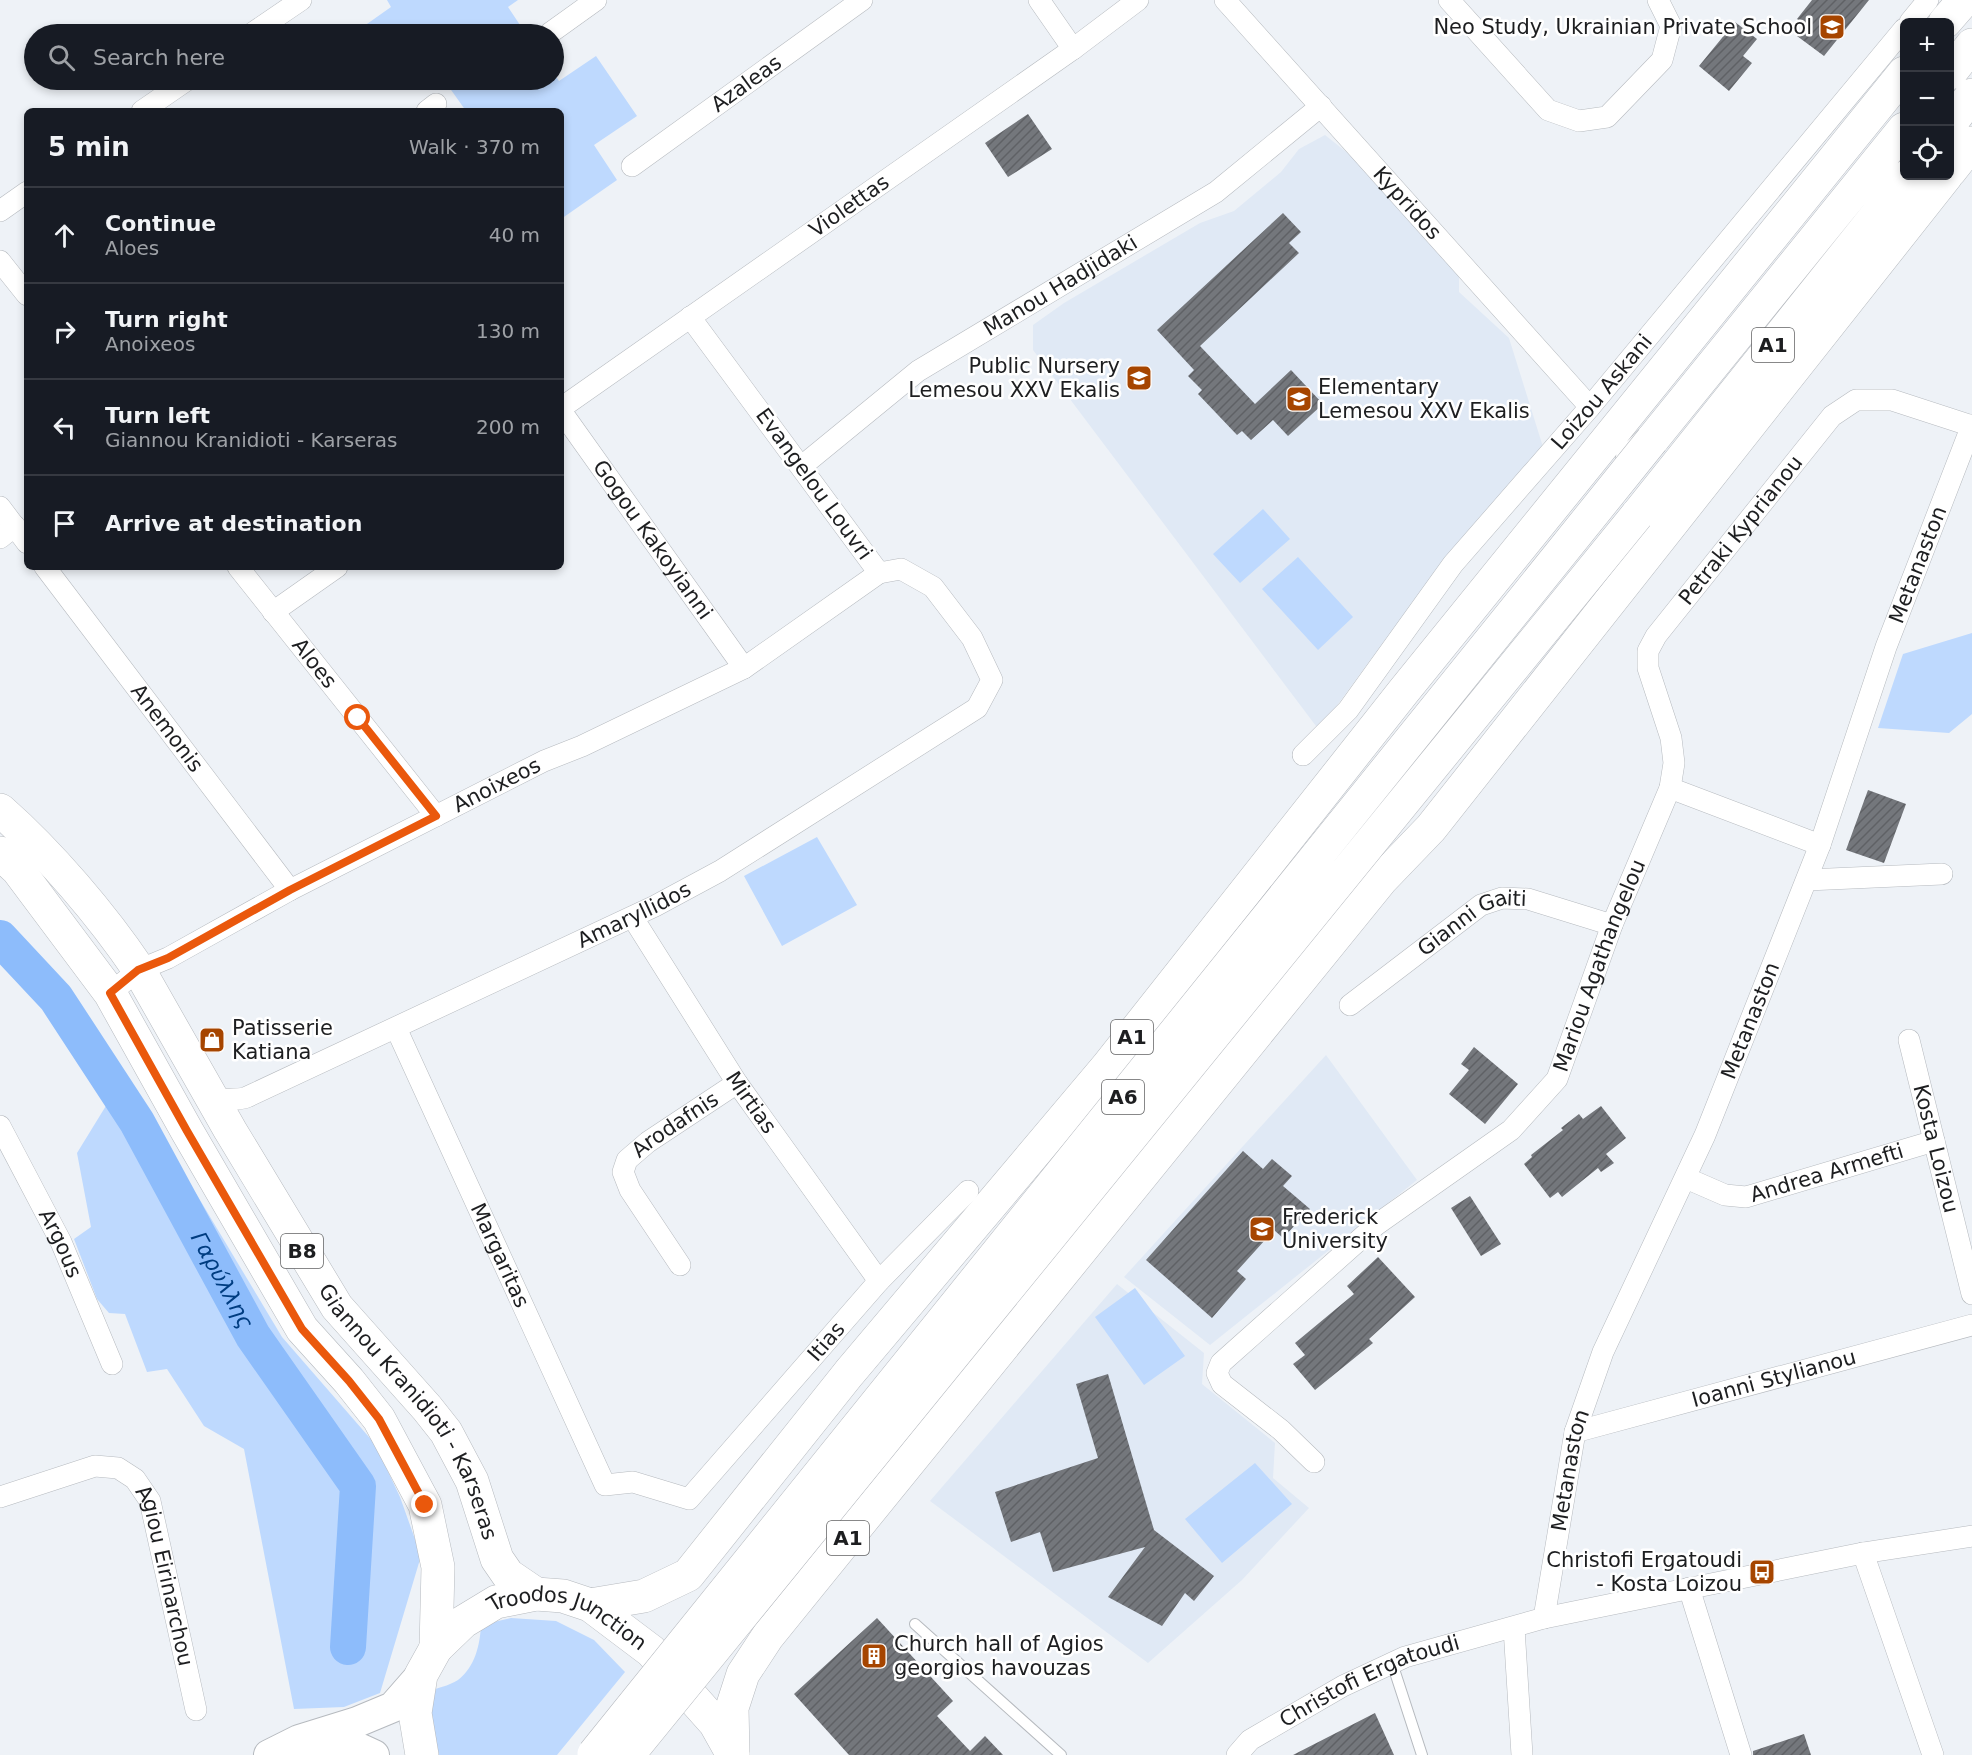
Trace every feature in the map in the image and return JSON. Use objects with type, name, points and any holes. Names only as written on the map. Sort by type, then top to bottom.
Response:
[{"type":"main road","points":[[1929,7],[1964,0]]},
{"type":"main road","points":[[1951,72],[1972,45]]},
{"type":"main road","points":[[1403,692],[1900,79]]},
{"type":"main road","points":[[1954,119],[1972,95]]},
{"type":"main road","name":"A1","points":[[1652,440],[1900,135]]},
{"type":"main road","points":[[1954,166],[1972,143]]},
{"type":"main road","name":"A1","points":[[1637,515],[1905,180]]},
{"type":"main road","points":[[1431,828],[1943,180]]},
{"type":"main road","points":[[1403,692],[1494,603],[1652,440]]},
{"type":"main road","name":"A6","points":[[594,1754],[1652,440]]},
{"type":"main road","points":[[1431,828],[1597,587],[1637,515]]},
{"type":"main road","name":"A6","points":[[628,1755],[1637,515]]},
{"type":"main road","name":"A1","points":[[590,1605],[644,1596],[688,1575],[849,1373],[1107,1067],[1403,692]]},
{"type":"main road","name":"Giannou Kranidioti - Karseras","points":[[0,810],[62,873],[122,945],[228,1100],[230,1130],[337,1307],[446,1432],[472,1481],[497,1559],[508,1575],[536,1594]]},
{"type":"main road","name":"A1","points":[[733,1754],[732,1708],[742,1674],[768,1636],[1381,880],[1431,828]]},
{"type":"main road","name":"Giannou Kranidioti - Karseras","points":[[0,853],[18,870],[110,993],[302,1329],[349,1381],[379,1419],[425,1505],[438,1567],[429,1662]]},
{"type":"main road","name":"Troodos Junction","points":[[429,1662],[463,1622],[496,1602],[536,1594],[563,1596],[590,1605],[651,1651],[715,1723],[733,1754]]},
{"type":"main road","points":[[269,1755],[299,1740],[357,1722],[393,1707],[429,1662]]},
{"type":"main road","name":"B8","points":[[422,1755],[415,1713],[429,1662]]},
{"type":"main road","points":[[299,1740],[361,1749],[374,1755]]},
{"type":"street","points":[[266,24],[301,0]]},
{"type":"street","points":[[563,24],[596,0]]},
{"type":"street","name":"Azaleas","points":[[632,166],[862,0]]},
{"type":"street","points":[[1040,0],[1073,49]]},
{"type":"street","name":"Violettas","points":[[564,408],[1073,49],[1138,0]]},
{"type":"street","name":"Kypridos","points":[[1225,0],[1590,407]]},
{"type":"street","points":[[1449,0],[1548,110],[1579,121],[1607,117],[1662,60],[1671,26],[1659,0]]},
{"type":"street","points":[[1915,18],[1929,7]]},
{"type":"street","name":"Loizou Askani","points":[[1303,755],[1348,710],[1453,564],[1590,407],[1900,35]]},
{"type":"street","points":[[146,108],[172,90]]},
{"type":"street","name":"Manou Hadjidaki","points":[[802,466],[918,371],[1216,192],[1321,106]]},
{"type":"street","points":[[0,211],[24,194]]},
{"type":"street","points":[[0,261],[24,291]]},
{"type":"street","name":"Evangelou Louvri","points":[[690,317],[879,573],[901,569],[933,587],[972,638],[993,680]]},
{"type":"street","name":"Petraki Kyprianou","points":[[1670,788],[1674,763],[1671,738],[1648,668],[1648,651],[1656,636],[1832,416],[1856,400],[1892,400],[1972,426]]},
{"type":"street","name":"Gogou Kakoyianni","points":[[564,414],[744,668]]},
{"type":"street","name":"Metanaston","points":[[1544,1618],[1575,1432],[1603,1352],[1686,1179],[1807,880],[1886,647],[1972,426]]},
{"type":"street","points":[[0,507],[14,536]]},
{"type":"street","name":"Anemonis","points":[[47,570],[290,890]]},
{"type":"street","name":"Aloes","points":[[240,570],[436,816]]},
{"type":"street","points":[[273,612],[333,570]]},
{"type":"street","name":"Anoixeos","points":[[110,993],[138,970],[168,958],[290,890],[544,761],[582,746],[744,668],[879,573]]},
{"type":"street","name":"Amaryllidos","points":[[228,1100],[396,1028],[633,918],[720,871],[977,708],[993,680]]},
{"type":"street","points":[[1670,788],[1820,845]]},
{"type":"street","name":"Mariou Agathangelou","points":[[1314,1462],[1281,1430],[1222,1384],[1217,1373],[1221,1364],[1376,1226],[1511,1130],[1557,1079],[1612,924],[1670,788]]},
{"type":"street","points":[[1807,880],[1942,874]]},
{"type":"street","name":"Gianni Gaiti","points":[[1350,1005],[1481,905],[1502,898],[1528,898],[1612,924]]},
{"type":"street","name":"Mirtias","points":[[633,918],[737,1083],[879,1281]]},
{"type":"street","name":"Margaritas","points":[[396,1028],[605,1485],[633,1482],[689,1499]]},
{"type":"street","name":"Kosta Loizou","points":[[1909,1040],[1972,1294]]},
{"type":"street","name":"Arodafnis","points":[[680,1265],[630,1190],[623,1172],[627,1160],[648,1142],[737,1083]]},
{"type":"street","name":"Argous","points":[[0,1126],[61,1242],[112,1364]]},
{"type":"street","name":"Andrea Armefti","points":[[1686,1179],[1725,1195],[1746,1197],[1934,1141]]},
{"type":"street","name":"Itias","points":[[689,1499],[879,1281],[968,1191]]},
{"type":"street","name":"Ioanni Stylianou","points":[[1575,1432],[1972,1325]]},
{"type":"street","name":"Agiou Eirinarchou","points":[[0,1497],[95,1466],[118,1468],[135,1479],[150,1501],[196,1710]]},
{"type":"street","name":"Christofi Ergatoudi","points":[[1237,1755],[1250,1740],[1342,1686],[1405,1657],[1544,1618],[1863,1553],[1972,1536]]},
{"type":"street","points":[[1863,1553],[1933,1755]]},
{"type":"street","points":[[1689,1588],[1741,1755]]},
{"type":"street","points":[[1514,1628],[1522,1755]]},
{"type":"lane","points":[[915,1624],[1061,1755]]},
{"type":"lane","points":[[1392,1664],[1422,1755]]},
{"type":"shaded area","points":[[387,0],[518,0],[508,7],[519,24],[367,24],[391,7]]},
{"type":"shaded area","points":[[596,56],[637,116],[594,145],[617,180],[564,217],[564,108],[464,108],[451,90],[564,90],[564,78]]},
{"type":"shaded area","name":"Elementary Lemesou XXV Ekalis","points":[[1325,135],[1350,155],[1459,272],[1459,292],[1509,338],[1543,447],[1447,555],[1319,730],[1033,350],[1033,325],[1064,303],[1200,223],[1234,211],[1281,172],[1299,149]]},
{"type":"shaded area","points":[[1263,509],[1290,539],[1240,583],[1213,554]]},
{"type":"shaded area","points":[[1298,557],[1353,617],[1318,650],[1262,589]]},
{"type":"shaded area","points":[[1972,633],[1972,714],[1949,733],[1878,728],[1903,654]]},
{"type":"shaded area","points":[[817,837],[857,905],[782,946],[744,876]]},
{"type":"shaded area","name":"Frederick University","points":[[1326,1055],[1417,1180],[1210,1345],[1124,1277]]},
{"type":"shaded area","points":[[120,1083],[197,1195],[282,1337],[375,1444],[400,1497],[421,1556],[380,1693],[344,1707],[294,1709],[244,1449],[204,1426],[167,1369],[147,1372],[125,1314],[109,1313],[97,1299],[74,1239],[91,1227],[77,1153]]},
{"type":"shaded area","points":[[1117,1284],[1204,1353],[1202,1384],[1275,1443],[1273,1478],[1309,1508],[1242,1580],[1148,1663],[930,1501]]},
{"type":"shaded area","points":[[1135,1288],[1185,1356],[1144,1385],[1095,1317]]},
{"type":"shaded area","points":[[1255,1463],[1292,1504],[1222,1563],[1185,1519]]},
{"type":"shaded area","points":[[511,1618],[556,1621],[594,1640],[625,1672],[557,1755],[429,1755],[427,1692],[458,1680],[469,1669],[475,1655],[481,1625]]},
{"type":"building","points":[[1812,0],[1869,0],[1824,56],[1797,36],[1806,26],[1797,19]]},
{"type":"building","points":[[1735,22],[1757,39],[1743,56],[1752,63],[1729,91],[1699,66]]},
{"type":"building","points":[[1028,114],[1052,149],[1008,177],[985,143]]},
{"type":"building","points":[[1283,213],[1301,232],[1289,243],[1299,253],[1200,346],[1255,404],[1291,370],[1323,404],[1288,436],[1273,420],[1251,440],[1242,431],[1237,435],[1198,394],[1202,390],[1188,376],[1194,370],[1157,330]]},
{"type":"building","points":[[1868,790],[1906,804],[1884,863],[1846,850]]},
{"type":"building","points":[[1474,1047],[1518,1084],[1485,1124],[1449,1094],[1469,1070],[1461,1064]]},
{"type":"building","points":[[1601,1106],[1626,1138],[1606,1154],[1614,1163],[1601,1172],[1598,1168],[1562,1197],[1558,1192],[1550,1198],[1524,1164],[1532,1157],[1531,1155],[1579,1114],[1583,1119]]},
{"type":"building","points":[[1243,1151],[1263,1169],[1272,1159],[1292,1176],[1283,1186],[1310,1209],[1283,1238],[1274,1230],[1237,1271],[1246,1279],[1212,1318],[1146,1260]]},
{"type":"building","points":[[1470,1196],[1501,1244],[1481,1256],[1451,1208]]},
{"type":"building","points":[[1378,1257],[1415,1297],[1369,1339],[1373,1343],[1315,1390],[1293,1364],[1305,1355],[1295,1343],[1354,1294],[1347,1286]]},
{"type":"building","points":[[1108,1374],[1154,1530],[1214,1576],[1194,1601],[1185,1593],[1162,1626],[1108,1597],[1145,1547],[1053,1572],[1040,1532],[1011,1542],[995,1492],[1098,1458],[1076,1384]]},
{"type":"building","name":"Church hall of Agios georgios havouzas","points":[[877,1618],[953,1701],[937,1716],[970,1751],[985,1736],[1003,1755],[849,1755],[794,1694]]},
{"type":"building","points":[[1375,1713],[1394,1755],[1293,1755]]},
{"type":"building","points":[[1804,1734],[1811,1755],[1753,1755],[1753,1751]]},
{"type":"waterway","name":"Γαρύλλης","points":[[0,938],[56,998],[137,1122],[253,1336],[358,1486],[348,1647]]},
{"type":"place","name":"Neo Study, Ukrainian Private School","points":[[1832,27]]},
{"type":"place","name":"Public Nursery Lemesou XXV Ekalis","points":[[1139,378]]},
{"type":"place","name":"Elementary Lemesou XXV Ekalis","points":[[1299,399]]},
{"type":"place","name":"Patisserie Katiana","points":[[212,1040]]},
{"type":"place","name":"Frederick University","points":[[1262,1229]]},
{"type":"place","name":"Christofi Ergatoudi - Kosta Loizou","points":[[1762,1572]]},
{"type":"place","name":"Church hall of Agios georgios havouzas","points":[[874,1656]]},
{"type":"route","points":[[358,718],[436,816],[290,890],[168,958],[138,970],[110,993],[302,1329],[349,1381],[379,1419],[425,1505]]}]
